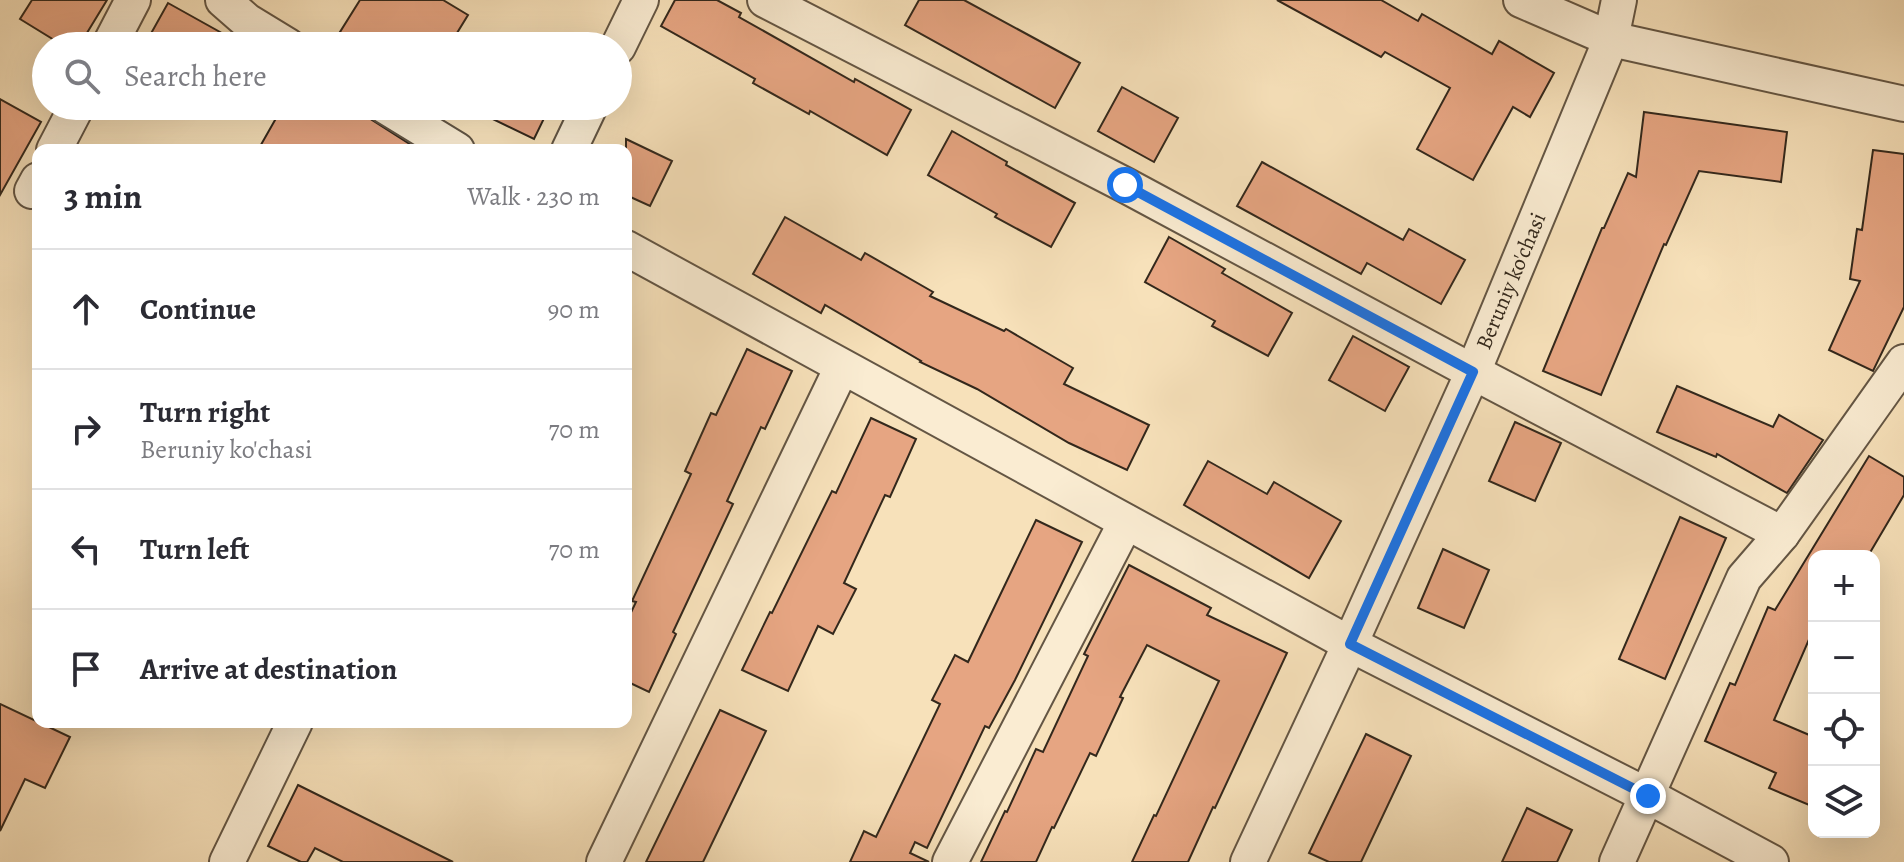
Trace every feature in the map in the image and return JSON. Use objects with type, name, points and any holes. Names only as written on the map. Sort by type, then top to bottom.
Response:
[{"type":"street","points":[[116,32],[133,0]]},
{"type":"street","points":[[223,0],[265,32]]},
{"type":"street","points":[[625,32],[641,0]]},
{"type":"street","points":[[765,0],[1125,185],[1782,534]]},
{"type":"street","points":[[1521,0],[1611,39],[1904,104]]},
{"type":"street","name":"Beruniy ko'chasi","points":[[1248,862],[1473,372],[1611,39],[1619,0]]},
{"type":"street","points":[[57,144],[70,120]]},
{"type":"street","points":[[408,120],[447,144]]},
{"type":"street","points":[[572,144],[583,120]]},
{"type":"street","points":[[632,251],[1350,644],[1771,862]]},
{"type":"street","points":[[1617,862],[1744,578],[1782,534],[1904,362]]},
{"type":"street","points":[[604,862],[842,367]]},
{"type":"street","points":[[950,862],[1126,522]]},
{"type":"street","points":[[227,862],[292,728]]},
{"type":"building","points":[[32,0],[107,0],[88,32],[41,32],[20,19]]},
{"type":"building","points":[[360,0],[443,0],[468,15],[458,32],[340,32]]},
{"type":"building","points":[[675,0],[717,0],[741,13],[739,17],[854,82],[855,79],[911,110],[887,155],[753,83],[755,79],[661,26]]},
{"type":"building","points":[[919,0],[964,0],[1080,63],[1055,108],[905,25]]},
{"type":"building","points":[[1277,0],[1381,0],[1418,21],[1422,14],[1492,54],[1499,41],[1554,73],[1530,117],[1513,107],[1473,180],[1417,149],[1450,88],[1385,52],[1381,57]]},
{"type":"building","points":[[168,3],[220,32],[152,32]]},
{"type":"building","points":[[1122,87],[1178,118],[1154,162],[1098,131]]},
{"type":"building","points":[[0,99],[32,117],[32,120],[41,122],[0,195]]},
{"type":"building","points":[[1644,112],[1787,132],[1781,182],[1699,171],[1664,244],[1601,395],[1543,371],[1628,173],[1636,177]]},
{"type":"building","points":[[275,120],[372,120],[410,144],[261,144]]},
{"type":"building","points":[[495,120],[543,120],[534,139]]},
{"type":"building","points":[[952,131],[1075,203],[1051,247],[928,175]]},
{"type":"building","points":[[626,139],[672,161],[650,206],[632,198],[632,144],[626,144]]},
{"type":"building","points":[[1873,150],[1904,154],[1904,307],[1873,371],[1829,350],[1860,281],[1850,279],[1857,229],[1862,230]]},
{"type":"building","points":[[1262,162],[1403,240],[1409,229],[1465,260],[1441,304],[1367,263],[1361,274],[1237,206]]},
{"type":"building","points":[[785,217],[861,260],[865,253],[933,292],[930,296],[1004,331],[1006,329],[1073,368],[1064,384],[1149,425],[1127,470],[1069,443],[977,389],[920,362],[825,305],[821,313],[753,274]]},
{"type":"building","points":[[1169,237],[1225,269],[1222,273],[1292,313],[1268,356],[1212,326],[1215,321],[1145,282]]},
{"type":"building","points":[[1353,336],[1409,367],[1385,411],[1329,380]]},
{"type":"building","points":[[747,349],[792,371],[765,429],[761,427],[727,501],[733,504],[673,632],[676,634],[649,692],[632,684],[632,610],[636,602],[632,601],[691,474],[685,471],[711,413],[716,415]]},
{"type":"building","points":[[1677,386],[1773,427],[1779,415],[1823,440],[1787,493],[1717,454],[1716,457],[1657,432]]},
{"type":"building","points":[[871,418],[916,439],[890,497],[885,495],[844,583],[856,589],[833,634],[818,626],[788,691],[742,670],[832,491],[836,493]]},
{"type":"building","points":[[1515,422],[1561,443],[1535,501],[1489,481]]},
{"type":"building","points":[[1869,456],[1904,477],[1904,495],[1872,550],[1812,550]]},
{"type":"building","points":[[1208,461],[1267,494],[1274,482],[1341,521],[1309,578],[1184,505]]},
{"type":"building","points":[[1680,517],[1726,538],[1665,679],[1619,659]]},
{"type":"building","points":[[1036,520],[1082,542],[1015,680],[989,728],[985,726],[927,848],[915,842],[910,853],[929,862],[850,862],[864,831],[876,837],[940,704],[932,700],[955,655],[968,662]]},
{"type":"building","points":[[1443,549],[1489,570],[1464,628],[1418,608]]},
{"type":"building","points":[[1808,556],[1808,642],[1774,720],[1808,734],[1808,804],[1769,788],[1776,773],[1705,741],[1730,683],[1735,685],[1768,607],[1775,610]]},
{"type":"building","points":[[1129,565],[1211,608],[1207,615],[1287,653],[1215,808],[1188,862],[1132,862],[1219,681],[1147,645],[1120,697],[1123,698],[1096,756],[1090,753],[1036,862],[981,862],[1036,749],[1043,752],[1088,656],[1084,654]]},
{"type":"building","points":[[0,704],[32,719],[32,728],[51,728],[70,737],[45,788],[25,779],[0,831]]},
{"type":"building","points":[[720,710],[766,731],[703,862],[646,862]]},
{"type":"building","points":[[1366,734],[1411,756],[1361,862],[1329,862],[1309,853]]},
{"type":"building","points":[[298,785],[453,862],[343,862],[315,848],[307,862],[301,862],[268,846]]},
{"type":"building","points":[[1527,808],[1572,830],[1557,862],[1502,862]]},
{"type":"route","points":[[1125,185],[1473,372],[1350,644],[1648,796]]}]
